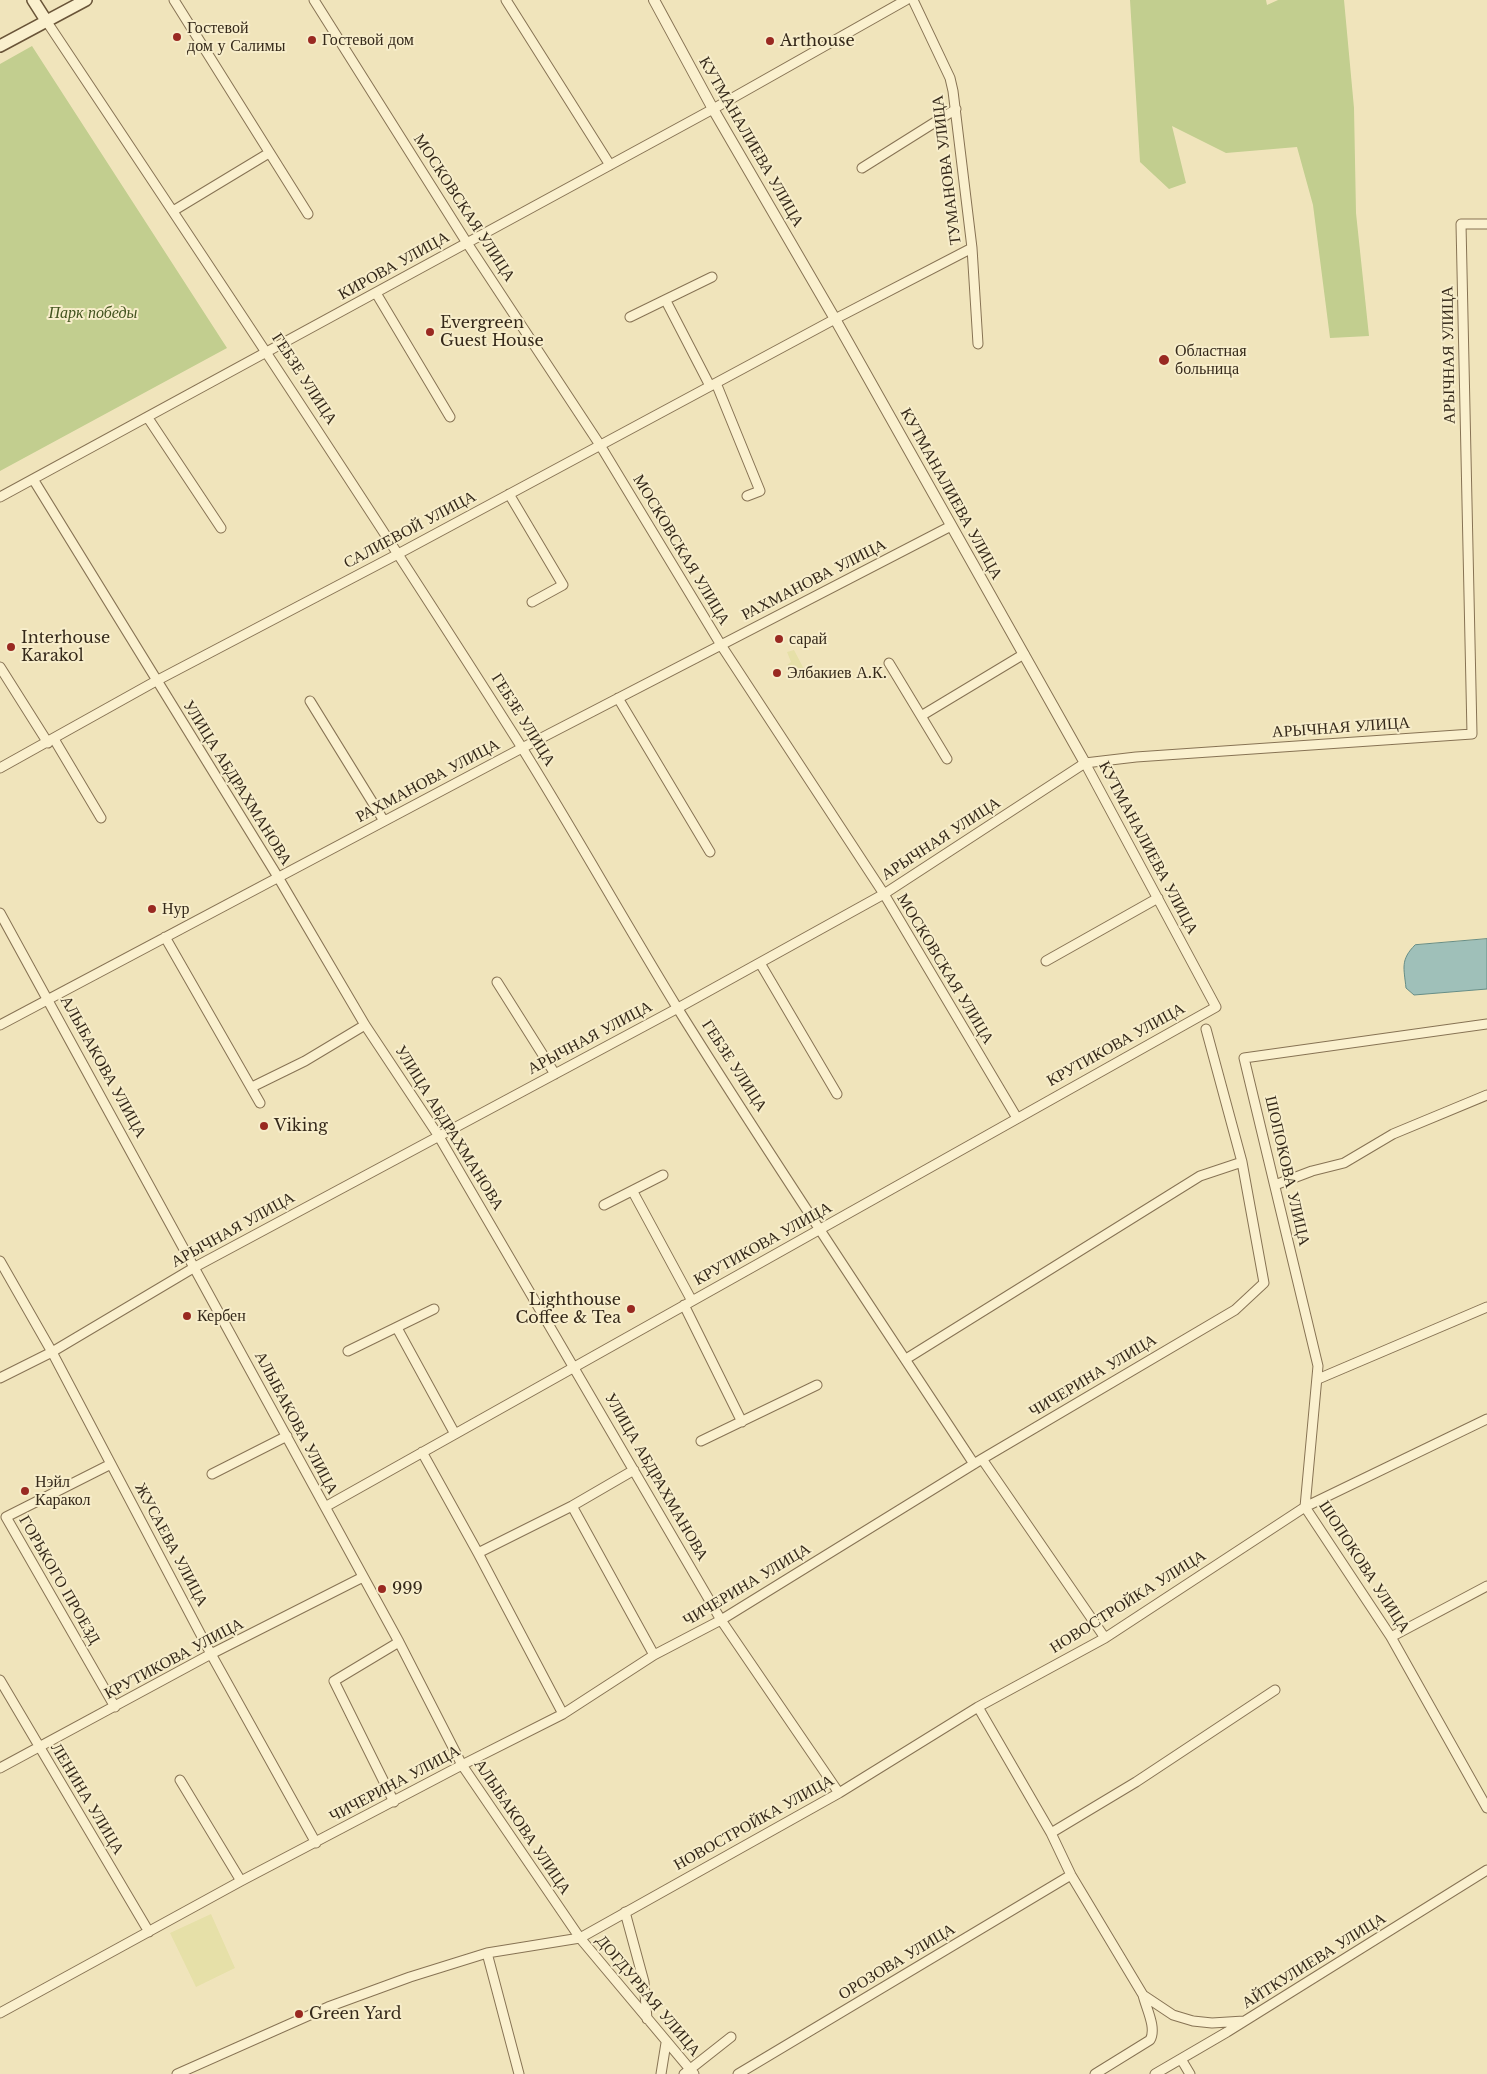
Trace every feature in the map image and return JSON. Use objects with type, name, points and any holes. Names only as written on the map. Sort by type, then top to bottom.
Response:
[{"type":"main road","name":"ГЕБЗЕ УЛИЦА","points":[[33,0],[47,22]]},
{"type":"main road","points":[[0,46],[86,0]]},
{"type":"street","points":[[174,0],[308,214]]},
{"type":"street","name":"МОСКОВСКАЯ УЛИЦА","points":[[314,0],[468,243],[600,446],[721,645],[884,894],[1017,1118]]},
{"type":"street","points":[[506,0],[610,165]]},
{"type":"street","name":"КУТМАНАЛИЕВА УЛИЦА","points":[[654,0],[713,109],[835,319],[1085,763],[1216,1007]]},
{"type":"street","name":"КИРОВА УЛИЦА","points":[[0,497],[713,109],[906,0]]},
{"type":"street","name":"ТУМАНОВА УЛИЦА","points":[[913,0],[950,78],[956,109],[972,248],[978,344]]},
{"type":"street","name":"ГЕБЗЕ УЛИЦА","points":[[47,22],[267,352],[398,554],[522,748],[678,1008],[819,1229],[974,1464]]},
{"type":"street","points":[[862,168],[956,109]]},
{"type":"street","points":[[173,211],[269,153]]},
{"type":"street","name":"АРЫЧНАЯ УЛИЦА","points":[[0,1378],[52,1352],[195,1267],[678,1008],[884,894],[1085,763],[1136,757],[1472,734],[1461,224],[1487,224]]},
{"type":"street","name":"САЛИЕВОЙ УЛИЦА","points":[[0,768],[51,741],[156,680],[398,554],[835,319],[972,248]]},
{"type":"street","points":[[630,318],[712,277]]},
{"type":"street","points":[[376,293],[450,417]]},
{"type":"street","points":[[666,301],[713,385],[760,491],[747,496]]},
{"type":"street","points":[[148,418],[221,528]]},
{"type":"street","name":"УЛИЦА АБДРАХМАНОВА","points":[[33,479],[278,877],[366,1025],[438,1135],[721,1620],[838,1793]]},
{"type":"street","points":[[509,494],[563,585],[532,602]]},
{"type":"street","name":"РАХМАНОВА УЛИЦА","points":[[0,1025],[522,748],[952,526]]},
{"type":"street","points":[[922,716],[1024,654]]},
{"type":"street","points":[[889,663],[947,759]]},
{"type":"street","points":[[0,667],[101,818]]},
{"type":"street","points":[[618,698],[710,852]]},
{"type":"street","points":[[310,701],[384,821]]},
{"type":"street","points":[[1046,961],[1158,898]]},
{"type":"street","name":"АЛЫБАКОВА УЛИЦА","points":[[0,914],[399,1642],[462,1765],[580,1938]]},
{"type":"street","points":[[165,937],[260,1103]]},
{"type":"street","points":[[760,963],[837,1094]]},
{"type":"street","points":[[497,982],[555,1074]]},
{"type":"street","name":"КРУТИКОВА УЛИЦА","points":[[325,1507],[1216,1007]]},
{"type":"street","name":"ШОПОКОВА УЛИЦА","points":[[1487,1024],[1244,1058],[1318,1366],[1305,1507],[1391,1637],[1487,1808]]},
{"type":"street","points":[[252,1088],[306,1061],[366,1025]]},
{"type":"street","name":"ЧИЧЕРИНА УЛИЦА","points":[[0,2012],[241,1881],[563,1714],[654,1655],[721,1620],[982,1459],[1235,1310],[1264,1283],[1242,1162],[1206,1029]]},
{"type":"street","points":[[1275,1186],[1312,1171],[1344,1163],[1393,1134],[1487,1095]]},
{"type":"street","points":[[906,1359],[1194,1180],[1242,1162]]},
{"type":"street","points":[[604,1205],[633,1192],[663,1175]]},
{"type":"street","points":[[633,1192],[688,1303],[742,1422]]},
{"type":"street","name":"ЖУСАЕВА УЛИЦА","points":[[0,1261],[52,1352],[211,1654],[316,1843]]},
{"type":"street","points":[[1318,1379],[1487,1307]]},
{"type":"street","points":[[348,1351],[434,1308]]},
{"type":"street","points":[[396,1328],[455,1434]]},
{"type":"street","points":[[701,1441],[818,1385]]},
{"type":"street","name":"НОВОСТРОЙКА УЛИЦА","points":[[177,2074],[328,2007],[410,1977],[487,1953],[580,1938],[838,1793],[978,1707],[1105,1638],[1305,1507],[1487,1419]]},
{"type":"street","points":[[212,1474],[287,1436]]},
{"type":"street","points":[[422,1452],[563,1714]]},
{"type":"street","points":[[982,1459],[1105,1638]]},
{"type":"street","name":"ГОРЬКОГО ПРОЕЗД","points":[[111,1464],[6,1517],[115,1707]]},
{"type":"street","points":[[478,1553],[572,1506],[634,1470]]},
{"type":"street","points":[[572,1506],[654,1655]]},
{"type":"street","name":"КРУТИКОВА УЛИЦА","points":[[0,1768],[211,1654],[363,1577]]},
{"type":"street","points":[[1391,1637],[1487,1586]]},
{"type":"street","points":[[394,1802],[334,1681],[399,1642]]},
{"type":"street","name":"ЛЕНИНА УЛИЦА","points":[[0,1680],[149,1932]]},
{"type":"street","points":[[1051,1833],[1136,1782],[1275,1690]]},
{"type":"street","points":[[978,1707],[1051,1833],[1071,1875],[1143,1995],[1153,2036],[1150,2040],[1095,2074]]},
{"type":"street","points":[[180,1780],[241,1881]]},
{"type":"street","name":"АЙТКУЛИЕВА УЛИЦА","points":[[1155,2074],[1487,1870]]},
{"type":"street","name":"ОРОЗОВА УЛИЦА","points":[[738,2074],[1071,1875]]},
{"type":"street","points":[[625,1912],[644,1982],[647,2019]]},
{"type":"street","name":"ДОГДУРБАЯ УЛИЦА","points":[[580,1938],[690,2073]]},
{"type":"street","points":[[487,1953],[519,2074]]},
{"type":"street","points":[[1143,1995],[1173,2015],[1193,2021],[1212,2023],[1244,2021]]},
{"type":"street","points":[[690,2073],[731,2037]]},
{"type":"street","points":[[661,2074],[666,2042]]},
{"type":"street","points":[[1181,2059],[1190,2074]]},
{"type":"shaded area","points":[[794,650],[804,669],[792,675],[787,665],[791,662],[787,652]]},
{"type":"shaded area","points":[[211,1914],[235,1968],[196,1987],[170,1933]]},
{"type":"green space","points":[[1130,0],[1266,0],[1267,5],[1278,0],[1344,0],[1354,108],[1356,213],[1369,336],[1330,338],[1313,205],[1297,147],[1226,153],[1172,126],[1186,183],[1169,189],[1140,162]]},
{"type":"green space","name":"Парк победы","points":[[32,46],[227,348],[0,471],[0,64]]},
{"type":"water","points":[[1487,939],[1487,989],[1414,995],[1406,988],[1405,960],[1415,945]]},
{"type":"place","name":"Гостевой дом у Салимы","points":[[177,37]]},
{"type":"place","name":"Гостевой дом","points":[[312,40]]},
{"type":"place","name":"Arthouse","points":[[770,41]]},
{"type":"place","name":"Evergreen Guest House","points":[[430,332]]},
{"type":"place","name":"Областная больница","points":[[1164,360]]},
{"type":"place","name":"сарай","points":[[779,639]]},
{"type":"place","name":"Interhouse Karakol","points":[[11,647]]},
{"type":"place","name":"Элбакиев А.К.","points":[[777,673]]},
{"type":"place","name":"Нур","points":[[152,909]]},
{"type":"place","name":"Viking","points":[[264,1126]]},
{"type":"place","name":"Lighthouse Coffee & Tea","points":[[631,1309]]},
{"type":"place","name":"Кербен","points":[[187,1316]]},
{"type":"place","name":"Нэйл Каракол","points":[[25,1491]]},
{"type":"place","name":"999","points":[[382,1589]]},
{"type":"place","name":"Green Yard","points":[[299,2014]]}]
